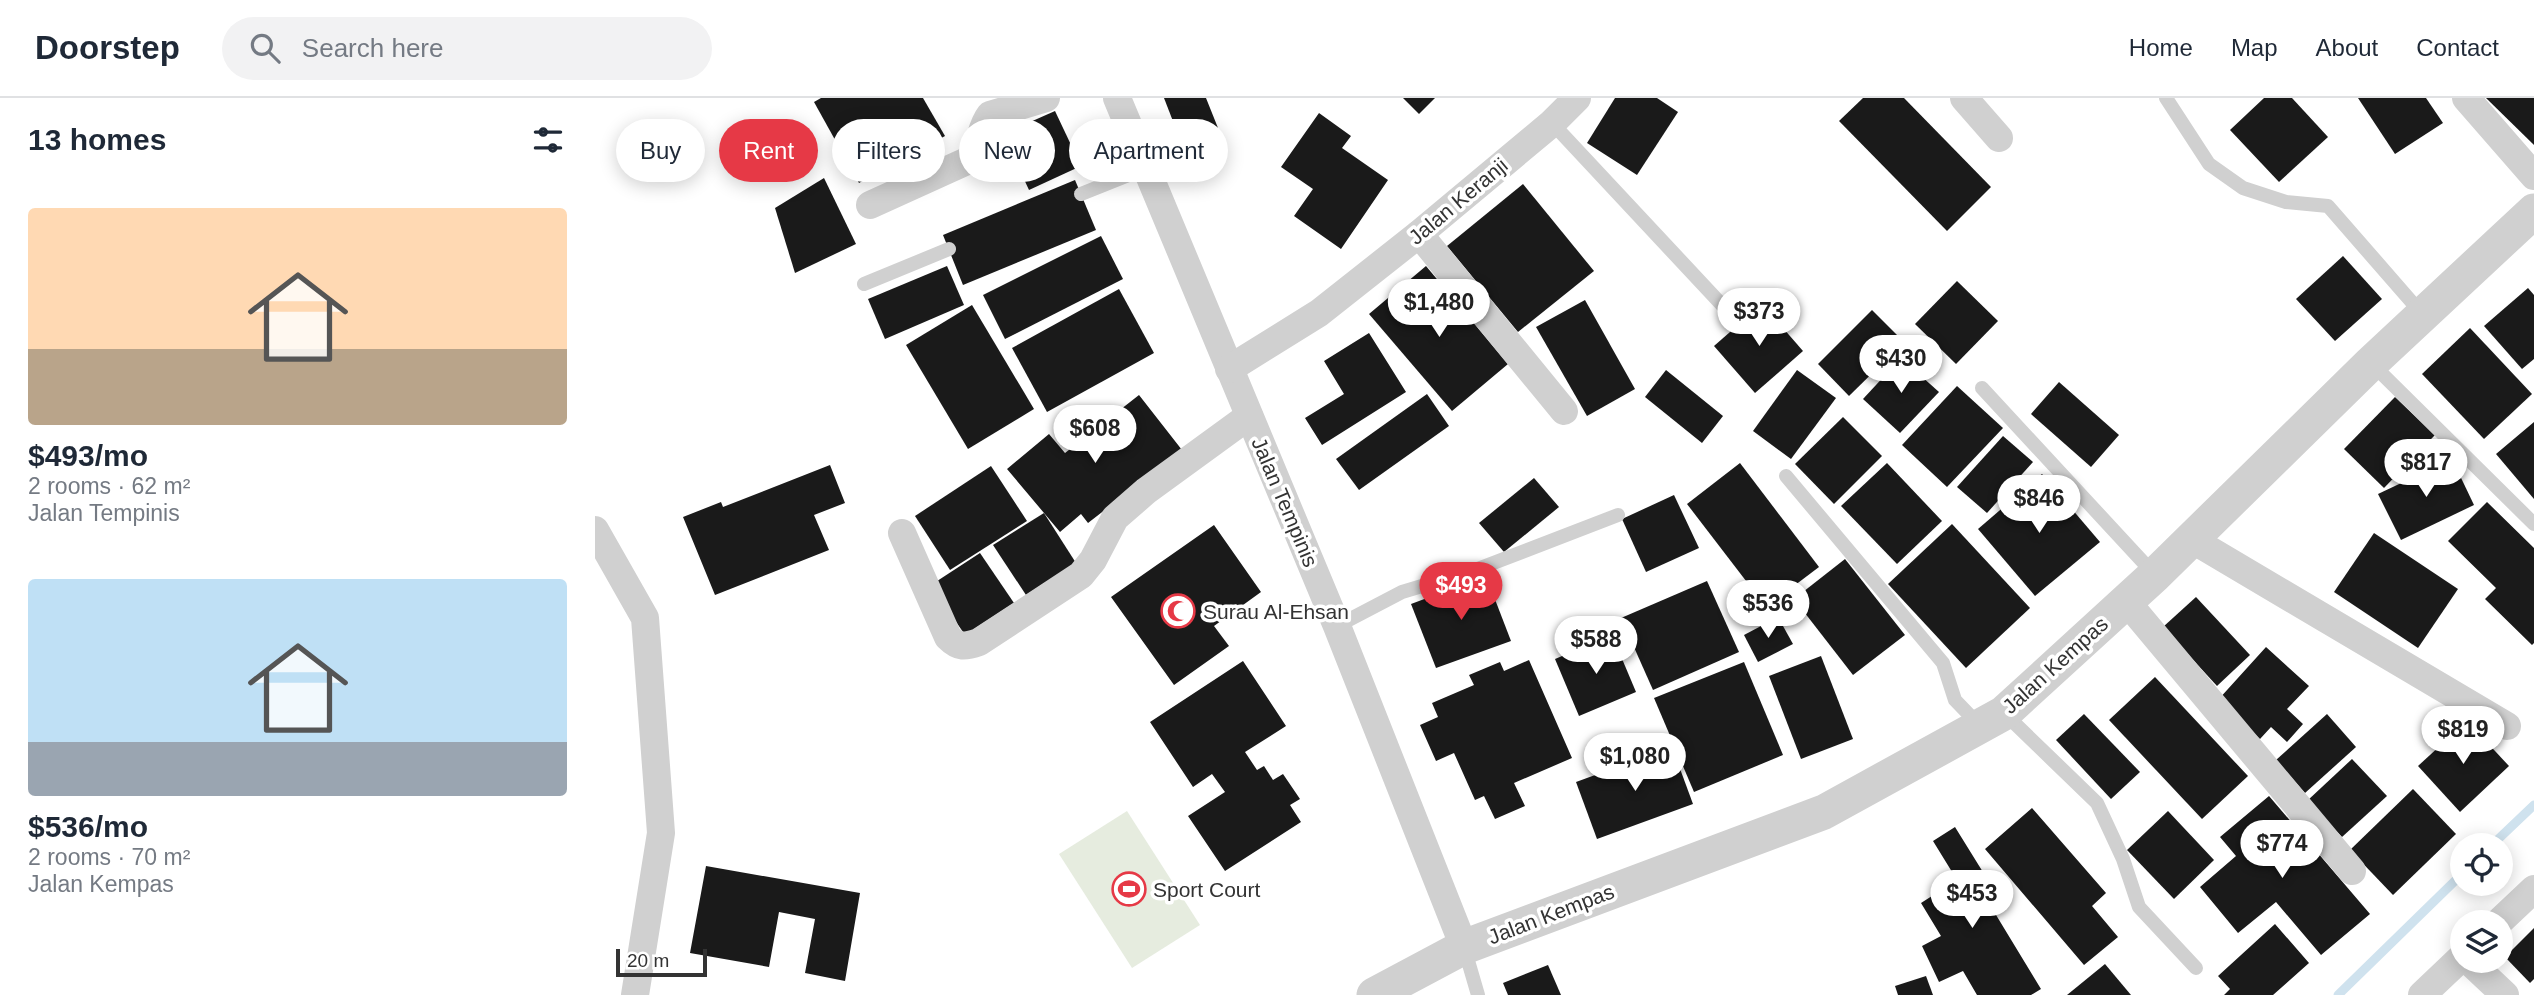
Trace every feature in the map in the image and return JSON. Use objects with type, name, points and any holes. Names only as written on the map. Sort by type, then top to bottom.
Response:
[{"type":"street","points":[[870,205],[967,161],[976,151],[985,122],[990,115],[1046,98]]},
{"type":"street","name":"Jalan Tempinis","points":[[1117,98],[1126,119]]},
{"type":"street","name":"Jalan Keranji","points":[[1229,369],[1319,313],[1419,234],[1552,123],[1577,98]]},
{"type":"street","points":[[1964,98],[1999,138]]},
{"type":"street","points":[[2466,98],[2534,176]]},
{"type":"street","name":"Jalan Tempinis","points":[[1152,182],[1336,626],[1464,947]]},
{"type":"street","name":"Jalan Kempas","points":[[1374,995],[1464,947],[1823,812],[1992,720],[2155,575],[2371,363],[2534,211]]},
{"type":"street","points":[[1419,234],[1564,411]]},
{"type":"street","points":[[902,533],[948,637],[957,645],[966,646],[979,642],[1081,575],[1093,560],[1115,519],[1146,491],[1249,416]]},
{"type":"street","points":[[595,530],[645,618],[661,833],[635,995]]},
{"type":"street","points":[[2191,540],[2507,726]]},
{"type":"street","points":[[2126,601],[2351,871]]},
{"type":"street","points":[[2512,910],[2534,889]]},
{"type":"street","points":[[2422,995],[2450,968]]},
{"type":"street","points":[[2482,973],[2505,995]]},
{"type":"lane","points":[[2166,98],[2209,164],[2243,188],[2285,202],[2328,206],[2423,315]]},
{"type":"lane","points":[[1552,123],[1736,320]]},
{"type":"lane","points":[[1081,194],[1111,182]]},
{"type":"lane","points":[[864,284],[949,249]]},
{"type":"lane","points":[[2371,363],[2534,524]]},
{"type":"lane","points":[[1982,388],[2155,575]]},
{"type":"lane","points":[[1786,475],[1943,663],[1955,700],[1992,720],[2097,803],[2123,859],[2139,907],[2196,968]]},
{"type":"lane","points":[[1336,626],[1402,592],[1475,570],[1618,515]]},
{"type":"lane","points":[[1464,947],[1478,995]]},
{"type":"shaded area","name":"Sport Court","points":[[1127,811],[1200,925],[1132,968],[1059,854]]},
{"type":"building","points":[[821,98],[923,98],[935,119],[832,119],[832,134],[814,102]]},
{"type":"building","points":[[1164,98],[1206,98],[1214,119],[1172,119]]},
{"type":"building","points":[[1403,98],[1435,98],[1419,114]]},
{"type":"building","points":[[1615,98],[1657,98],[1678,112],[1637,175],[1587,143]]},
{"type":"building","points":[[1863,98],[1904,98],[1991,187],[1947,231],[1839,121]]},
{"type":"building","points":[[2264,98],[2292,98],[2328,137],[2279,182],[2230,130]]},
{"type":"building","points":[[2358,98],[2426,98],[2443,123],[2395,154]]},
{"type":"building","points":[[2486,98],[2534,98],[2534,145]]},
{"type":"building","points":[[1055,111],[1069,141],[1069,172],[1055,178],[1055,119],[1037,119]]},
{"type":"building","points":[[1319,113],[1351,136],[1342,148],[1388,180],[1341,249],[1294,216],[1313,189],[1281,167]]},
{"type":"building","points":[[824,178],[856,244],[795,273],[775,208]]},
{"type":"building","points":[[1025,182],[1046,182],[1029,190]]},
{"type":"building","points":[[1070,182],[1076,182],[1096,230],[963,285],[943,235]]},
{"type":"building","points":[[1523,184],[1594,271],[1518,332],[1447,246]]},
{"type":"building","points":[[1101,236],[1123,279],[1005,339],[983,295]]},
{"type":"building","points":[[2343,256],[2382,299],[2335,341],[2296,299]]},
{"type":"building","points":[[947,266],[964,305],[885,339],[868,299]]},
{"type":"building","points":[[1426,266],[1508,364],[1452,411],[1369,314]]},
{"type":"building","points":[[1957,281],[1998,321],[1956,364],[1915,324]]},
{"type":"building","points":[[2528,288],[2534,295],[2534,359],[2522,369],[2484,326]]},
{"type":"building","points":[[1119,289],[1154,353],[1047,412],[1012,348]]},
{"type":"building","points":[[1585,300],[1635,389],[1587,416],[1536,327]]},
{"type":"building","points":[[1762,304],[1803,351],[1755,393],[1714,346]]},
{"type":"building","points":[[972,305],[1034,409],[968,449],[906,345]]},
{"type":"building","points":[[1872,310],[1904,342],[1849,396],[1818,364]]},
{"type":"building","points":[[2470,328],[2532,394],[2484,439],[2422,374]]},
{"type":"building","points":[[1369,333],[1406,392],[1322,445],[1305,418],[1344,394],[1324,361]]},
{"type":"building","points":[[1901,358],[1939,392],[1900,433],[1863,399]]},
{"type":"building","points":[[1666,370],[1723,416],[1702,443],[1645,397]]},
{"type":"building","points":[[1797,370],[1836,398],[1791,459],[1753,431]]},
{"type":"building","points":[[2059,382],[2119,435],[2091,467],[2031,414]]},
{"type":"building","points":[[1957,386],[2003,428],[1947,487],[1902,445]]},
{"type":"building","points":[[1427,394],[1449,426],[1359,490],[1336,459]]},
{"type":"building","points":[[1139,395],[1182,450],[1088,523],[1081,514],[1060,532],[1007,469],[1049,434],[1065,453]]},
{"type":"building","points":[[2395,397],[2435,435],[2384,488],[2344,449]]},
{"type":"building","points":[[1843,417],[1882,456],[1834,504],[1795,464]]},
{"type":"building","points":[[2534,422],[2534,499],[2496,454]]},
{"type":"building","points":[[2003,436],[2033,462],[1987,513],[1957,487]]},
{"type":"building","points":[[2452,459],[2474,505],[2401,540],[2378,494]]},
{"type":"building","points":[[1740,463],[1819,567],[1766,607],[1687,504]]},
{"type":"building","points":[[1887,463],[1942,521],[1897,564],[1841,506]]},
{"type":"building","points":[[830,465],[845,503],[814,515],[829,550],[715,595],[683,517],[721,502],[723,507]]},
{"type":"building","points":[[991,466],[1027,521],[950,570],[915,516]]},
{"type":"building","points":[[2042,474],[2100,542],[2035,596],[1978,529]]},
{"type":"building","points":[[1534,478],[1559,507],[1504,552],[1479,523]]},
{"type":"building","points":[[1674,495],[1699,548],[1646,572],[1622,519]]},
{"type":"building","points":[[2487,502],[2534,548],[2532,645],[2485,599],[2496,588],[2448,541]]},
{"type":"building","points":[[1044,513],[1076,563],[1026,595],[993,545]]},
{"type":"building","points":[[1952,524],[2030,608],[1966,668],[1888,584]]},
{"type":"building","name":"Surau Al-Ehsan","points":[[1214,525],[1261,592],[1214,626],[1229,646],[1174,685],[1111,597]]},
{"type":"building","points":[[2374,533],[2458,589],[2418,648],[2334,592]]},
{"type":"building","points":[[980,553],[1014,603],[965,635],[931,585]]},
{"type":"building","points":[[1845,559],[1905,635],[1853,675],[1794,599]]},
{"type":"building","points":[[1486,576],[1511,641],[1436,668],[1411,604]]},
{"type":"building","points":[[1707,581],[1739,652],[1653,690],[1621,618]]},
{"type":"building","points":[[2196,597],[2250,655],[2217,686],[2163,627]]},
{"type":"building","points":[[1778,617],[1793,644],[1758,662],[1744,635]]},
{"type":"building","points":[[1612,635],[1636,692],[1579,716],[1555,659]]},
{"type":"building","points":[[2266,647],[2309,686],[2287,709],[2303,724],[2287,742],[2271,727],[2260,739],[2218,700]]},
{"type":"building","points":[[1821,656],[1853,739],[1801,759],[1769,676]]},
{"type":"building","points":[[1529,660],[1572,758],[1514,783],[1525,806],[1495,819],[1484,796],[1475,800],[1454,753],[1436,761],[1420,725],[1438,717],[1432,703],[1474,685],[1469,675],[1500,662],[1504,671]]},
{"type":"building","points":[[1243,661],[1286,726],[1245,752],[1257,770],[1264,766],[1273,780],[1283,774],[1300,799],[1290,805],[1301,822],[1225,871],[1188,816],[1225,792],[1212,774],[1193,787],[1150,722]]},
{"type":"building","points":[[1744,662],[1783,755],[1694,792],[1654,698]]},
{"type":"building","points":[[2155,677],[2248,776],[2202,819],[2109,720]]},
{"type":"building","points":[[2084,714],[2140,772],[2111,799],[2056,740]]},
{"type":"building","points":[[2327,714],[2356,747],[2305,793],[2276,760]]},
{"type":"building","points":[[2467,721],[2509,766],[2460,812],[2418,766]]},
{"type":"building","points":[[1672,747],[1693,804],[1597,839],[1576,782]]},
{"type":"building","points":[[2352,759],[2387,796],[2342,837],[2307,801]]},
{"type":"building","points":[[2413,789],[2455,833],[2450,833],[2450,840],[2393,895],[2350,850]]},
{"type":"building","points":[[2269,796],[2370,914],[2321,955],[2276,902],[2238,933],[2200,887],[2236,856],[2220,837]]},
{"type":"building","points":[[2032,808],[2106,893],[2092,906],[2118,937],[2084,965],[1985,849]]},
{"type":"building","points":[[2168,811],[2214,860],[2174,899],[2127,850]]},
{"type":"building","points":[[1955,827],[1986,877],[1976,882],[2041,989],[2031,995],[1977,995],[1963,971],[1939,982],[1922,946],[1941,936],[1921,903],[1957,880],[1933,841]]},
{"type":"building","points":[[706,866],[860,893],[845,981],[805,973],[815,919],[779,912],[769,967],[690,953]]},
{"type":"building","points":[[2275,924],[2309,963],[2273,995],[2224,995],[2230,989],[2218,976]]},
{"type":"building","points":[[2534,928],[2534,979],[2530,983],[2513,965],[2513,949]]},
{"type":"building","points":[[2105,964],[2131,995],[2067,995]]},
{"type":"building","points":[[1548,965],[1561,995],[1508,995],[1503,983]]},
{"type":"building","points":[[1926,976],[1933,995],[1898,995],[1895,986]]},
{"type":"waterway","points":[[2505,833],[2534,805]]},
{"type":"waterway","points":[[2338,995],[2450,886]]},
{"type":"place","name":"Surau Al-Ehsan","points":[[1178,611]]},
{"type":"place","name":"Sport Court","points":[[1129,889]]}]
